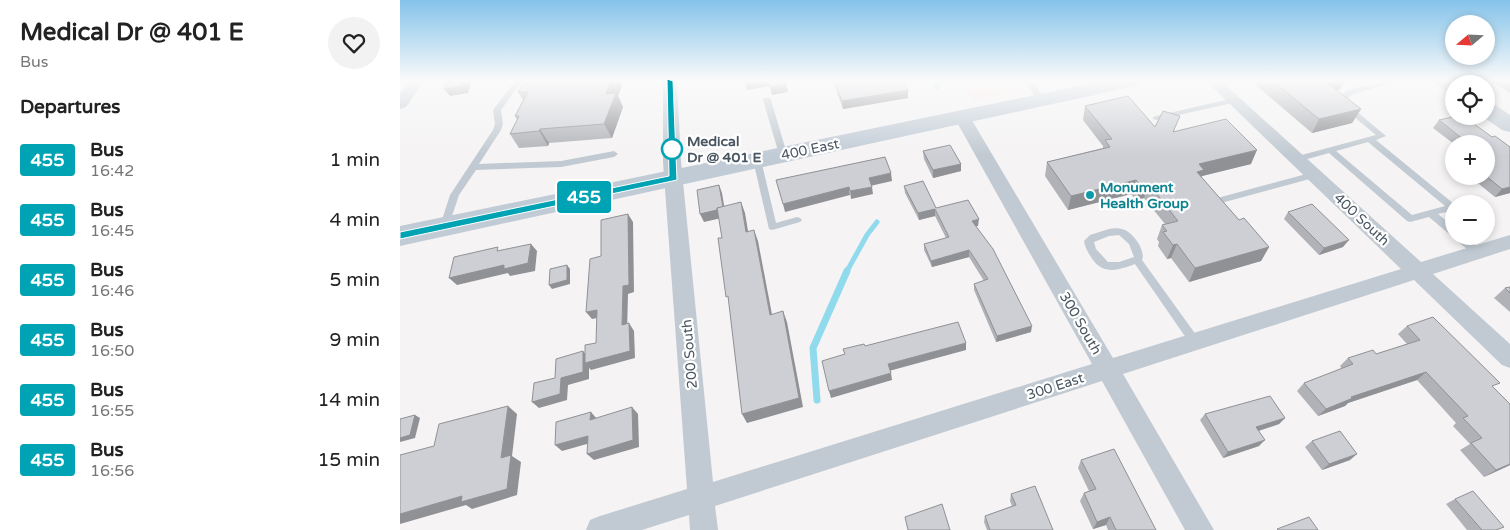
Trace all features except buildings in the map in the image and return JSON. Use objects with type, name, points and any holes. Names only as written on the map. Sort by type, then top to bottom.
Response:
[{"type":"main road","name":"400 East","points":[[400,236],[1015,106]]},
{"type":"main road","points":[[1495,115],[1510,125]]},
{"type":"street","name":"200 South","points":[[671,106],[674,178],[704,530]]},
{"type":"street","name":"400 South","points":[[1240,106],[1510,358]]},
{"type":"street","name":"300 South","points":[[962,117],[1200,530]]},
{"type":"street","name":"300 East","points":[[600,530],[1510,242]]},
{"type":"lane","points":[[445,226],[455,195],[497,130],[499,124],[497,110],[500,106]]},
{"type":"lane","points":[[769,106],[783,154]]},
{"type":"lane","points":[[1156,118],[1209,106]]},
{"type":"lane","points":[[1297,159],[1382,136],[1345,106]]},
{"type":"lane","points":[[1330,150],[1410,219],[1452,207],[1369,140]]},
{"type":"lane","points":[[473,168],[562,164],[614,154]]},
{"type":"lane","points":[[757,160],[772,227],[797,220]]},
{"type":"lane","points":[[1222,200],[1314,175]]},
{"type":"lane","points":[[1431,213],[1445,225]]},
{"type":"lane","points":[[1116,231],[1122,232],[1139,252],[1137,260],[1105,267],[1100,264],[1089,246],[1089,241],[1092,238],[1116,231]]},
{"type":"lane","points":[[1469,245],[1477,252]]},
{"type":"lane","points":[[1137,260],[1195,342]]},
{"type":"waterway","points":[[847,272],[867,235],[877,222]]},
{"type":"waterway","points":[[817,400],[813,348],[847,272]]},
{"type":"bus line","name":"455","points":[[400,236],[674,178],[671,106]]},
{"type":"place","name":"Medical Dr @ 401 E","points":[[672,149]]},
{"type":"place","name":"Monument Health Group","points":[[1090,195]]}]
